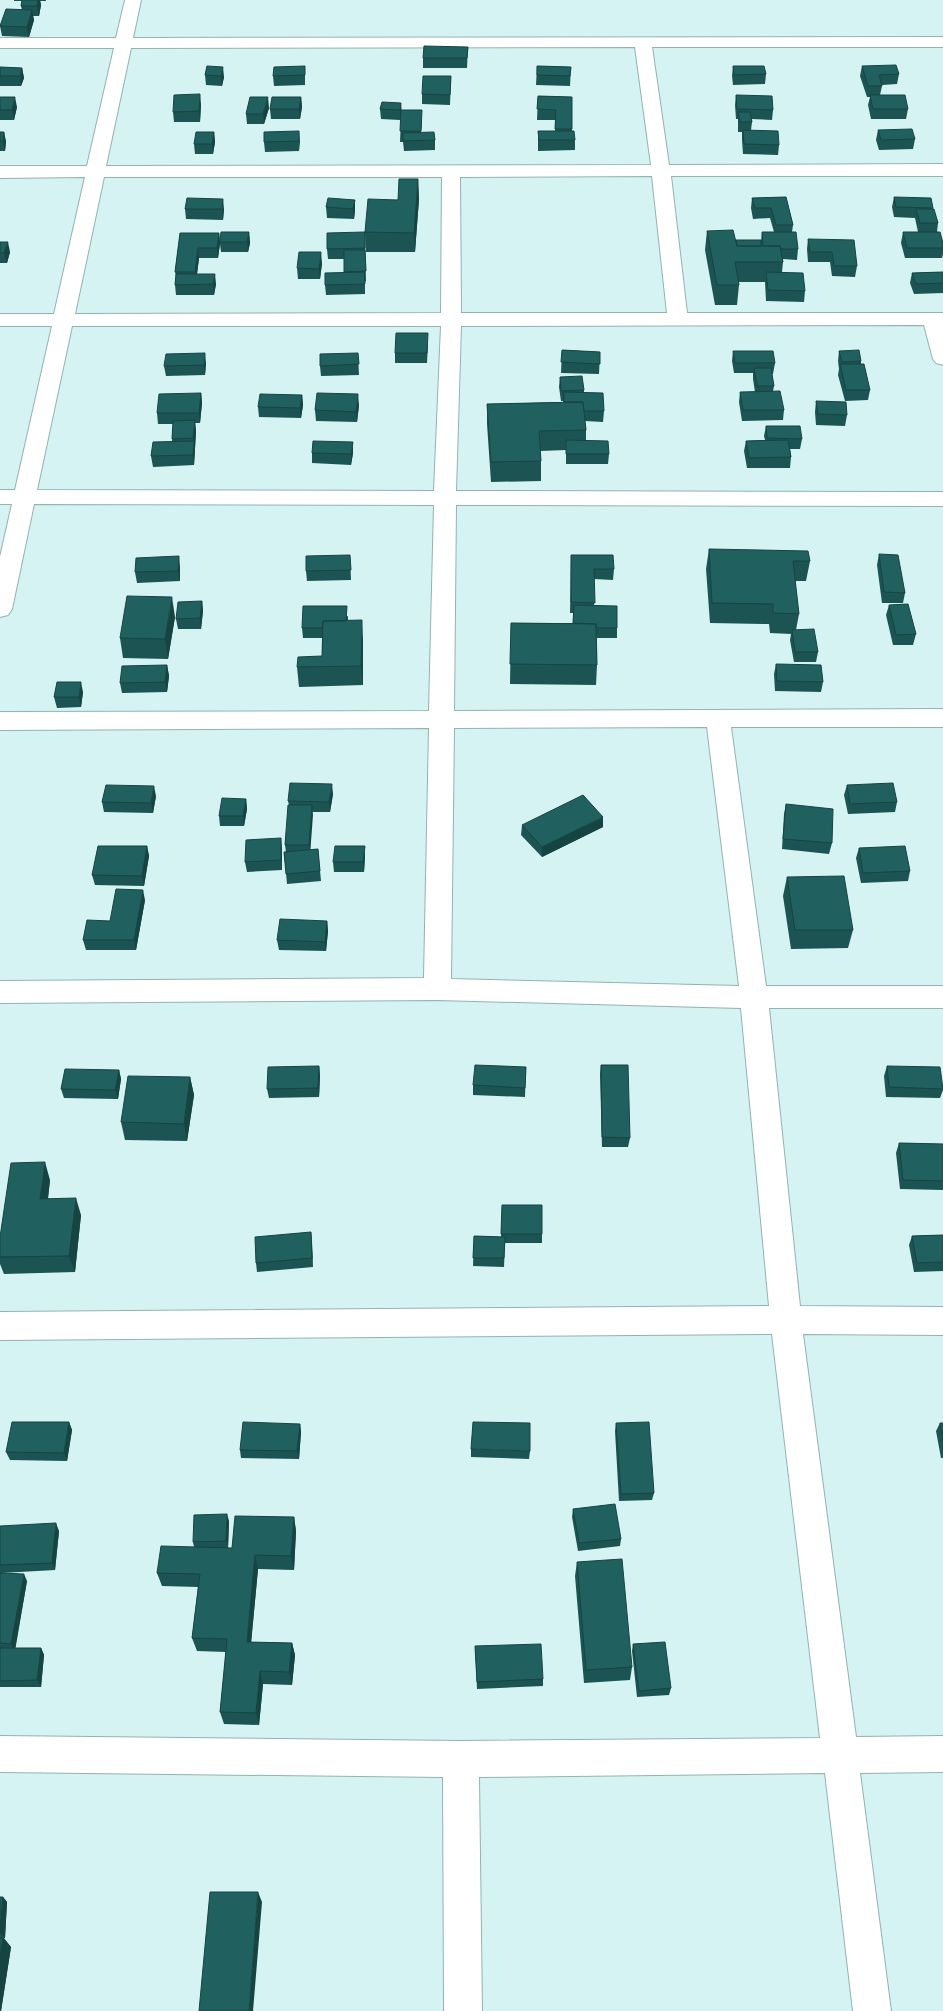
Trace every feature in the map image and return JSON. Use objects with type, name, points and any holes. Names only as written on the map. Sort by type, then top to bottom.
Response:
[{"type":"street","points":[[0,609],[26,497],[133,0]]},
{"type":"street","points":[[0,43],[943,42]]},
{"type":"street","points":[[643,43],[654,112],[659,170],[678,320]]},
{"type":"street","points":[[0,172],[943,170]]},
{"type":"street","points":[[437,989],[445,497],[451,320],[452,171]]},
{"type":"street","points":[[0,320],[937,320],[943,359]]},
{"type":"street","points":[[0,497],[943,499]]},
{"type":"street","points":[[0,721],[943,718]]},
{"type":"street","points":[[718,720],[754,997],[786,1320],[872,2011]]},
{"type":"street","points":[[0,992],[437,989],[754,997],[943,997]]},
{"type":"street","points":[[0,1326],[786,1320],[943,1321]]},
{"type":"street","points":[[0,1754],[461,1759],[943,1754]]},
{"type":"street","points":[[461,1759],[463,2011]]},
{"type":"building","points":[[22,0],[38,0],[37,6],[21,6]]},
{"type":"building","points":[[6,9],[32,10],[27,27],[0,26]]},
{"type":"building","points":[[424,46],[468,47],[467,58],[423,58]]},
{"type":"building","points":[[896,65],[899,74],[879,75],[882,86],[868,86],[862,66]]},
{"type":"building","points":[[207,66],[223,67],[221,76],[205,75]]},
{"type":"building","points":[[305,66],[305,75],[273,76],[274,67]]},
{"type":"building","points":[[537,66],[571,67],[570,76],[537,75]]},
{"type":"building","points":[[733,66],[764,66],[766,74],[734,75]]},
{"type":"building","points":[[0,67],[22,68],[20,76],[0,76]]},
{"type":"building","points":[[423,76],[451,76],[450,95],[422,94]]},
{"type":"building","points":[[200,94],[199,111],[173,112],[174,95]]},
{"type":"building","points":[[736,95],[772,96],[773,110],[737,109]]},
{"type":"building","points":[[870,95],[905,95],[908,109],[873,109]]},
{"type":"building","points":[[538,96],[572,97],[572,129],[555,129],[556,110],[537,109]]},
{"type":"building","points":[[0,97],[15,97],[12,110],[0,110]]},
{"type":"building","points":[[250,97],[268,97],[263,114],[246,114]]},
{"type":"building","points":[[272,97],[301,97],[299,109],[270,109]]},
{"type":"building","points":[[382,102],[401,103],[400,110],[380,109]]},
{"type":"building","points":[[401,110],[422,110],[421,131],[400,131]]},
{"type":"building","points":[[738,112],[750,112],[752,122],[740,122]]},
{"type":"building","points":[[912,129],[915,139],[881,140],[878,130]]},
{"type":"building","points":[[743,130],[778,131],[779,145],[744,144]]},
{"type":"building","points":[[299,131],[299,141],[264,142],[264,132]]},
{"type":"building","points":[[538,131],[574,131],[575,140],[539,140]]},
{"type":"building","points":[[0,132],[4,132],[3,141],[0,141]]},
{"type":"building","points":[[196,132],[214,132],[212,144],[194,144]]},
{"type":"building","points":[[434,132],[435,140],[403,141],[403,133]]},
{"type":"building","points":[[399,179],[418,179],[414,233],[365,232],[368,199],[398,200]]},
{"type":"building","points":[[786,197],[793,225],[776,225],[771,208],[755,208],[752,198]]},
{"type":"building","points":[[894,197],[931,198],[933,208],[896,207]]},
{"type":"building","points":[[187,198],[223,199],[222,209],[185,209]]},
{"type":"building","points":[[328,198],[355,200],[353,209],[326,207]]},
{"type":"building","points":[[916,209],[934,209],[938,223],[920,223]]},
{"type":"building","points":[[733,230],[737,246],[780,246],[783,262],[735,262],[739,285],[717,285],[707,231]]},
{"type":"building","points":[[221,232],[249,232],[247,242],[220,242]]},
{"type":"building","points":[[365,232],[365,248],[327,249],[327,233]]},
{"type":"building","points":[[762,232],[796,232],[798,249],[763,246]]},
{"type":"building","points":[[903,232],[940,232],[943,248],[907,248]]},
{"type":"building","points":[[180,233],[219,233],[217,248],[198,248],[195,272],[175,272]]},
{"type":"building","points":[[808,239],[854,240],[857,266],[834,266],[832,252],[810,252]]},
{"type":"building","points":[[736,240],[761,240],[761,246],[737,246]]},
{"type":"building","points":[[0,242],[8,242],[4,253],[0,253]]},
{"type":"building","points":[[344,250],[365,250],[366,271],[344,272]]},
{"type":"building","points":[[299,252],[321,252],[319,269],[297,268]]},
{"type":"building","points":[[364,272],[365,284],[325,285],[325,273]]},
{"type":"building","points":[[766,272],[803,273],[805,291],[768,290]]},
{"type":"building","points":[[943,272],[943,283],[916,284],[912,273]]},
{"type":"building","points":[[176,274],[215,274],[213,284],[175,285]]},
{"type":"building","points":[[396,333],[428,333],[427,353],[395,353]]},
{"type":"building","points":[[562,350],[600,352],[600,364],[561,362]]},
{"type":"building","points":[[859,350],[861,361],[842,362],[839,351]]},
{"type":"building","points":[[733,351],[773,351],[775,363],[735,363]]},
{"type":"building","points":[[205,353],[204,365],[164,366],[166,354]]},
{"type":"building","points":[[358,353],[359,364],[320,366],[320,354]]},
{"type":"building","points":[[840,364],[864,364],[870,390],[846,390]]},
{"type":"building","points":[[754,368],[771,368],[774,386],[757,386]]},
{"type":"building","points":[[582,376],[584,390],[561,391],[560,377]]},
{"type":"building","points":[[780,391],[784,410],[743,410],[740,392]]},
{"type":"building","points":[[564,392],[603,393],[604,411],[584,411],[583,402],[564,402]]},
{"type":"building","points":[[201,393],[199,413],[157,413],[159,394]]},
{"type":"building","points":[[317,393],[358,394],[356,412],[315,410]]},
{"type":"building","points":[[260,394],[302,395],[300,408],[258,407]]},
{"type":"building","points":[[816,401],[846,402],[847,415],[818,414]]},
{"type":"building","points":[[583,402],[586,430],[539,431],[541,461],[491,462],[487,404]]},
{"type":"building","points":[[195,420],[193,438],[172,439],[173,421]]},
{"type":"building","points":[[766,426],[800,426],[802,439],[767,438]]},
{"type":"building","points":[[566,440],[608,441],[609,454],[566,454]]},
{"type":"building","points":[[788,440],[791,457],[749,458],[746,441]]},
{"type":"building","points":[[194,441],[193,455],[151,456],[153,442]]},
{"type":"building","points":[[313,441],[353,442],[351,454],[312,453]]},
{"type":"building","points":[[709,549],[808,551],[810,561],[793,561],[799,614],[773,613],[773,604],[712,603]]},
{"type":"building","points":[[879,554],[898,555],[905,593],[884,592]]},
{"type":"building","points":[[350,555],[351,570],[306,571],[306,556]]},
{"type":"building","points":[[571,555],[613,555],[614,569],[594,569],[595,603],[571,602]]},
{"type":"building","points":[[179,556],[178,571],[135,572],[136,558]]},
{"type":"building","points":[[127,596],[172,597],[165,639],[120,638]]},
{"type":"building","points":[[202,601],[200,618],[176,619],[178,602]]},
{"type":"building","points":[[908,604],[916,634],[896,635],[889,605]]},
{"type":"building","points":[[574,605],[617,606],[617,628],[596,628],[596,624],[573,623]]},
{"type":"building","points":[[303,606],[347,606],[346,621],[323,621],[322,628],[302,628]]},
{"type":"building","points":[[362,620],[361,666],[297,667],[298,657],[322,656],[323,621]]},
{"type":"building","points":[[511,623],[596,624],[597,665],[510,664]]},
{"type":"building","points":[[814,629],[818,652],[795,652],[792,630]]},
{"type":"building","points":[[776,664],[821,665],[823,682],[777,681]]},
{"type":"building","points":[[167,665],[165,682],[120,683],[122,666]]},
{"type":"building","points":[[57,682],[81,682],[79,697],[54,697]]},
{"type":"building","points":[[290,783],[332,784],[329,802],[288,801]]},
{"type":"building","points":[[893,783],[897,802],[850,804],[847,785]]},
{"type":"building","points":[[106,785],[154,786],[151,803],[102,802]]},
{"type":"building","points":[[583,795],[603,817],[542,847],[522,825]]},
{"type":"building","points":[[222,798],[246,799],[243,816],[219,816]]},
{"type":"building","points":[[786,804],[833,809],[832,843],[783,839]]},
{"type":"building","points":[[288,805],[312,805],[309,845],[285,845]]},
{"type":"building","points":[[281,838],[281,860],[245,862],[246,840]]},
{"type":"building","points":[[98,846],[147,846],[142,876],[92,875]]},
{"type":"building","points":[[335,846],[365,846],[363,862],[333,862]]},
{"type":"building","points":[[905,846],[910,871],[863,873],[859,848]]},
{"type":"building","points":[[318,849],[320,871],[286,874],[284,852]]},
{"type":"building","points":[[844,876],[853,930],[795,930],[787,877]]},
{"type":"building","points":[[116,889],[143,890],[134,940],[83,940],[87,920],[110,921]]},
{"type":"building","points":[[280,919],[327,921],[325,942],[277,940]]},
{"type":"building","points":[[475,1065],[526,1067],[525,1088],[473,1085]]},
{"type":"building","points":[[601,1065],[628,1065],[630,1138],[602,1137]]},
{"type":"building","points":[[319,1066],[318,1088],[267,1089],[268,1067]]},
{"type":"building","points":[[887,1066],[940,1067],[943,1089],[889,1087]]},
{"type":"building","points":[[65,1069],[119,1070],[115,1090],[61,1089]]},
{"type":"building","points":[[128,1076],[190,1077],[184,1124],[121,1122]]},
{"type":"building","points":[[899,1143],[943,1144],[943,1181],[903,1180]]},
{"type":"building","points":[[45,1162],[40,1199],[76,1198],[69,1256],[0,1257],[0,1237],[11,1163]]},
{"type":"building","points":[[502,1205],[542,1205],[542,1234],[501,1234]]},
{"type":"building","points":[[311,1232],[312,1258],[256,1263],[255,1237]]},
{"type":"building","points":[[943,1235],[943,1262],[917,1263],[912,1236]]},
{"type":"building","points":[[474,1236],[505,1237],[504,1258],[473,1258]]},
{"type":"building","points":[[12,1422],[69,1422],[64,1453],[6,1452]]},
{"type":"building","points":[[243,1422],[300,1424],[297,1451],[240,1450]]},
{"type":"building","points":[[473,1422],[530,1423],[530,1451],[471,1449]]},
{"type":"building","points":[[649,1422],[654,1493],[621,1494],[616,1423]]},
{"type":"building","points":[[940,1423],[943,1423],[943,1441]]},
{"type":"building","points":[[615,1504],[621,1539],[579,1543],[573,1509]]},
{"type":"building","points":[[227,1514],[226,1541],[193,1542],[194,1515]]},
{"type":"building","points":[[235,1516],[294,1517],[291,1556],[255,1555],[247,1642],[292,1643],[289,1672],[260,1671],[256,1713],[220,1712],[227,1639],[192,1638],[200,1574],[157,1573],[161,1546],[232,1548]]},
{"type":"building","points":[[56,1523],[52,1563],[0,1565],[0,1526]]},
{"type":"building","points":[[622,1559],[632,1667],[586,1670],[577,1562]]},
{"type":"building","points":[[0,1573],[24,1574],[11,1644],[0,1643]]},
{"type":"building","points":[[665,1642],[671,1688],[639,1691],[633,1644]]},
{"type":"building","points":[[541,1644],[543,1679],[477,1682],[475,1646]]},
{"type":"building","points":[[0,1648],[41,1648],[37,1680],[0,1681]]},
{"type":"building","points":[[210,1892],[258,1892],[249,2011],[199,2011]]},
{"type":"building","points":[[0,1897],[3,1897],[0,1933]]},
{"type":"building","points":[[0,1938],[3,1938],[0,1958]]}]
